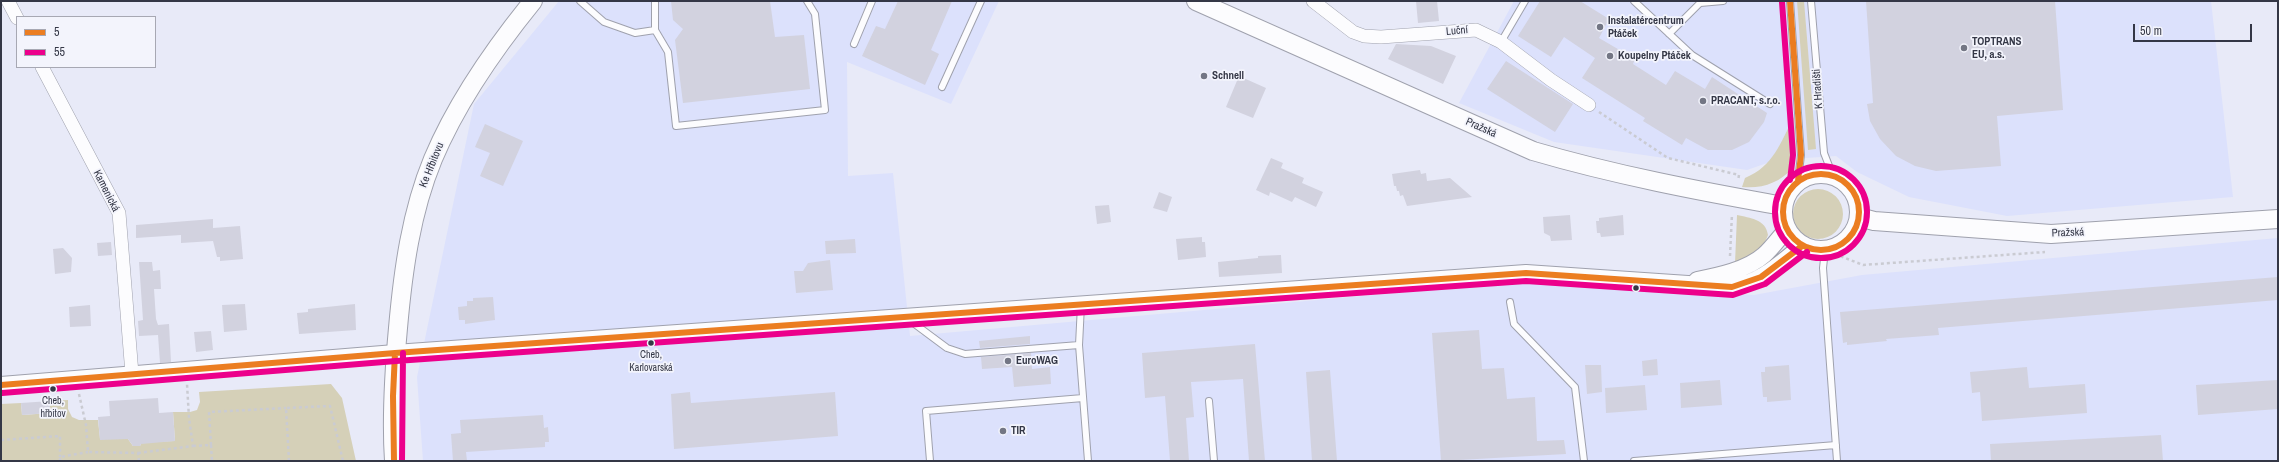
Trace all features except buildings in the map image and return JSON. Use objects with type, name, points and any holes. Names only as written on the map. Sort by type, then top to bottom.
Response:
[{"type":"main road","name":"Ke Hřbitovu","points":[[394,461],[393,396],[401,297],[410,237],[420,195],[432,160],[466,94],[505,36],[533,1]]},
{"type":"main road","name":"Pražská","points":[[1196,1],[1533,151],[1578,164],[1735,198],[1783,206]]},
{"type":"main road","points":[[1815,174],[1833,176],[1850,188],[1859,207],[1859,217],[1853,233],[1848,239],[1834,248],[1825,250],[1810,249],[1802,246],[1786,229],[1783,206],[1788,192],[1798,181],[1815,174]]},
{"type":"main road","name":"Pražská","points":[[1859,217],[1874,221],[2051,234],[2278,219]]},
{"type":"street","points":[[8,1],[16,16]]},
{"type":"street","name":"Luční","points":[[1313,1],[1353,32],[1364,36],[1381,37],[1476,30],[1500,42],[1551,80],[1589,105]]},
{"type":"street","name":"Kamenická","points":[[43,68],[119,213],[132,374]]},
{"type":"street","points":[[1671,282],[1709,278],[1731,271],[1764,256],[1786,229]]},
{"type":"street","points":[[1,385],[396,354],[1526,273],[1671,282],[1723,287],[1742,286],[1763,277],[1802,246]]},
{"type":"lane","points":[[580,1],[604,22],[635,33],[655,30]]},
{"type":"lane","points":[[655,1],[655,30],[668,52],[676,126],[825,110],[816,14],[807,1]]},
{"type":"lane","points":[[854,44],[872,1]]},
{"type":"lane","points":[[942,86],[981,1]]},
{"type":"lane","points":[[1500,42],[1525,1]]},
{"type":"lane","points":[[1634,1],[1692,55],[1770,104]]},
{"type":"lane","points":[[1669,34],[1699,2],[1723,1]]},
{"type":"lane","name":"K Hradišti","points":[[1790,1],[1801,155],[1798,181]]},
{"type":"lane","name":"K Hradišti","points":[[1811,1],[1824,153],[1833,176]]},
{"type":"lane","points":[[1825,250],[1823,268],[1837,461]]},
{"type":"lane","points":[[1510,302],[1514,324],[1575,387],[1584,461]]},
{"type":"lane","points":[[1081,305],[1079,345],[1088,461]]},
{"type":"lane","points":[[905,317],[947,348],[965,354],[1079,345]]},
{"type":"lane","points":[[930,461],[926,411],[1083,398]]},
{"type":"lane","points":[[1209,401],[1214,461]]},
{"type":"lane","points":[[1634,461],[1836,446]]},
{"type":"path","points":[[1589,105],[1668,158],[1740,175],[1730,226],[1731,271]]},
{"type":"path","points":[[187,370],[189,418],[193,446]]},
{"type":"path","points":[[77,379],[86,425],[88,452]]},
{"type":"path","points":[[212,461],[209,412],[330,406],[343,461]]},
{"type":"path","points":[[286,408],[289,461]]},
{"type":"path","points":[[1,440],[60,436],[60,461]]},
{"type":"path","points":[[60,457],[88,452],[138,453],[211,445]]},
{"type":"path","points":[[138,453],[139,461]]},
{"type":"shaded area","points":[[559,1],[999,1],[951,104],[847,62],[848,176],[893,173],[910,336],[1521,282],[1754,295],[1862,275],[2278,238],[2278,461],[423,461],[417,377],[474,104]]},
{"type":"shaded area","points":[[1514,1],[2211,1],[2233,197],[2007,216],[1909,197],[1857,172],[1836,156],[1776,160],[1747,170],[1554,142],[1459,103]]},
{"type":"shaded area","points":[[1797,1],[1804,1],[1816,149],[1808,150]]},
{"type":"shaded area","points":[[1794,117],[1796,152],[1793,168],[1782,178],[1770,184],[1756,187],[1742,187],[1745,178],[1755,173],[1770,160],[1780,145]]},
{"type":"shaded area","points":[[1813,189],[1823,189],[1836,196],[1843,209],[1843,219],[1836,232],[1823,239],[1813,239],[1804,235],[1797,228],[1793,219],[1793,209],[1797,200],[1804,193]]},
{"type":"shaded area","points":[[1737,215],[1752,218],[1761,222],[1767,230],[1768,235],[1759,250],[1735,263]]},
{"type":"shaded area","points":[[331,384],[342,398],[356,461],[1,461],[1,404],[21,403],[22,415],[50,413],[50,401],[68,400],[68,409],[72,417],[79,420],[98,420],[100,439],[128,439],[133,446],[140,446],[142,442],[175,441],[173,412],[190,412],[197,410],[200,402],[199,392]]},
{"type":"transit line","name":"5","points":[[1790,1],[1801,155],[1798,181]]},
{"type":"transit line","name":"55","points":[[1782,2],[1793,155],[1790,180]]},
{"type":"transit line","name":"55","points":[[1821,166],[1839,169],[1854,179],[1864,194],[1867,212],[1864,230],[1854,245],[1839,255],[1821,258],[1803,255],[1788,245],[1778,230],[1775,212],[1778,194],[1788,179],[1803,169],[1821,166]]},
{"type":"transit line","name":"5","points":[[1821,174],[1836,177],[1848,185],[1856,197],[1859,212],[1856,227],[1848,239],[1836,247],[1821,250],[1806,247],[1794,239],[1786,227],[1783,212],[1786,197],[1794,185],[1806,177],[1821,174]]},
{"type":"transit line","name":"5","points":[[1,385],[395,353],[1526,273],[1732,287],[1761,277],[1802,246]]},
{"type":"transit line","name":"55","points":[[2,393],[396,361],[1526,281],[1733,295],[1765,284],[1807,252]]},
{"type":"transit line","name":"5","points":[[394,461],[393,396],[395,353]]},
{"type":"transit line","name":"55","points":[[402,461],[403,353]]},
{"type":"place","name":"Instalatércentrum Ptáček","points":[[1600,27]]},
{"type":"place","name":"TOPTRANS EU, a.s.","points":[[1964,48]]},
{"type":"place","name":"Koupelny Ptáček","points":[[1610,56]]},
{"type":"place","name":"Schnell","points":[[1204,76]]},
{"type":"place","name":"PRACANT, s.r.o.","points":[[1703,101]]},
{"type":"place","name":"Cheb, Karlovarská","points":[[651,343]]},
{"type":"place","name":"EuroWAG","points":[[1008,361]]},
{"type":"place","name":"Cheb, hřbitov","points":[[53,389]]},
{"type":"place","name":"TIR","points":[[1003,431]]}]
